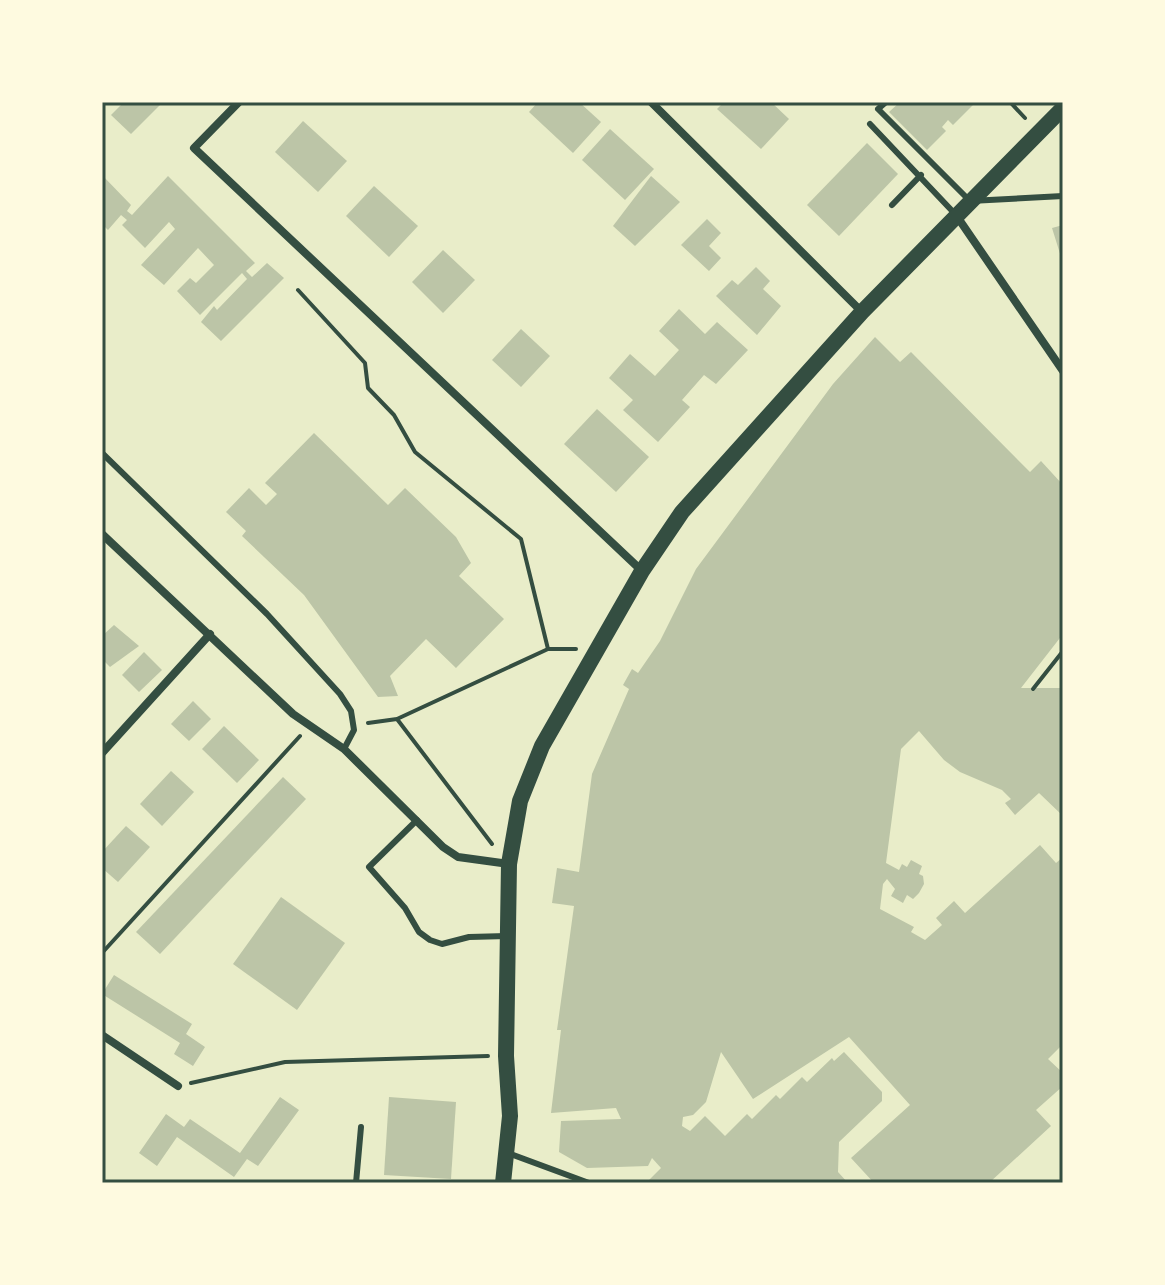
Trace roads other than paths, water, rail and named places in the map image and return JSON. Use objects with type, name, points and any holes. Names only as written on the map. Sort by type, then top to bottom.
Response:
[{"type":"main road","points":[[503,1183],[508,1153],[509,864],[520,801],[542,746],[642,571],[682,512],[862,312],[1063,108]]},
{"type":"street","points":[[239,102],[194,148],[642,571]]},
{"type":"street","points":[[651,102],[862,312]]},
{"type":"street","points":[[956,215],[1063,371]]},
{"type":"street","points":[[102,534],[293,714],[344,749],[458,857],[509,864]]},
{"type":"street","points":[[102,753],[210,634]]},
{"type":"street","points":[[102,1035],[178,1086]]},
{"type":"lane","points":[[886,102],[878,109],[970,201],[1063,196]]},
{"type":"lane","points":[[870,124],[956,215]]},
{"type":"lane","points":[[892,205],[921,175]]},
{"type":"lane","points":[[102,453],[267,614],[340,694],[351,711],[354,730],[344,749]]},
{"type":"lane","points":[[417,820],[369,867],[405,908],[419,932],[442,944],[469,937],[507,936]]},
{"type":"lane","points":[[356,1183],[361,1127]]},
{"type":"lane","points":[[508,1153],[589,1183]]}]
